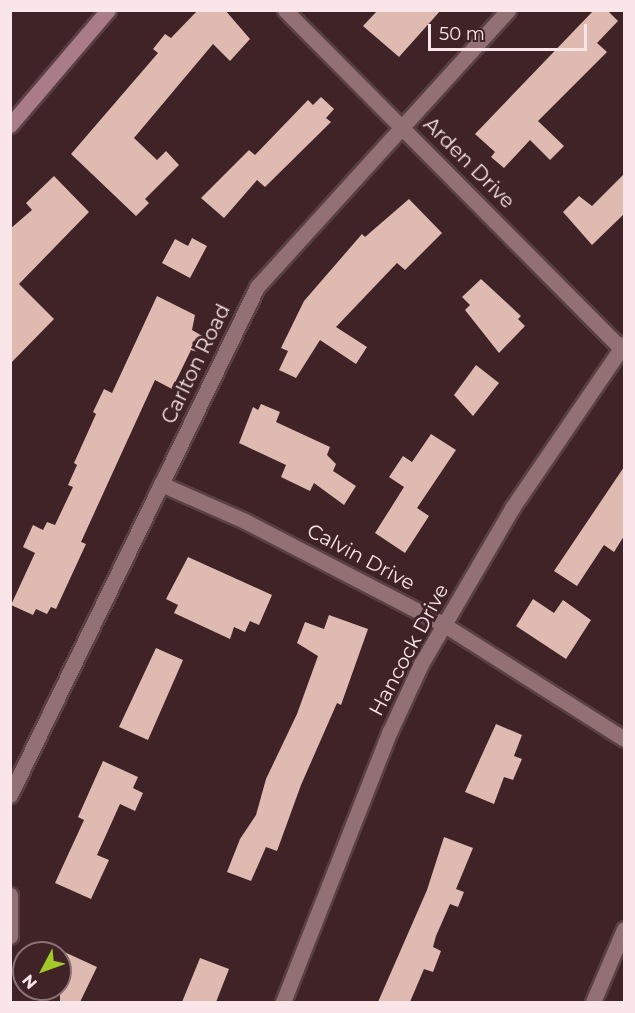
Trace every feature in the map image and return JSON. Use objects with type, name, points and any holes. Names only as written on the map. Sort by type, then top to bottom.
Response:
[{"type":"main road","points":[[10,125],[108,10]]},
{"type":"street","name":"Arden Drive","points":[[285,10],[623,346]]},
{"type":"street","name":"Carlton Road","points":[[10,795],[257,287],[508,10]]},
{"type":"street","name":"Hancock Drive","points":[[283,1002],[390,731],[444,624],[563,427],[623,346]]},
{"type":"street","name":"Calvin Drive","points":[[161,484],[245,521],[444,624],[624,739]]},
{"type":"street","points":[[10,895],[10,936]]},
{"type":"street","points":[[593,1002],[624,929]]},
{"type":"building","points":[[198,10],[225,10],[250,39],[230,61],[213,44],[134,138],[157,160],[166,151],[179,165],[145,199],[149,203],[136,216],[71,154],[158,53],[153,49],[165,34],[171,38]]},
{"type":"building","points":[[378,10],[441,10],[399,57],[363,26]]},
{"type":"building","points":[[594,10],[607,10],[618,21],[597,43],[607,52],[538,121],[564,146],[550,160],[530,140],[504,168],[491,157],[495,152],[475,134]]},
{"type":"building","points":[[321,97],[334,109],[326,118],[331,122],[265,187],[257,180],[224,218],[201,198],[249,150],[255,155],[308,100],[313,105]]},
{"type":"building","points":[[624,174],[624,214],[592,245],[563,212],[579,196],[592,206]]},
{"type":"building","points":[[54,176],[89,212],[19,284],[54,319],[10,364],[10,229],[32,210],[26,203]]},
{"type":"building","points":[[409,199],[442,233],[405,270],[397,263],[336,327],[367,347],[356,364],[320,340],[296,378],[279,370],[288,351],[281,348],[304,301],[362,234],[365,237]]},
{"type":"building","points":[[192,238],[207,246],[190,278],[162,263],[175,239],[188,246]]},
{"type":"building","points":[[481,279],[521,316],[518,319],[525,326],[499,353],[465,310],[470,305],[462,297]]},
{"type":"building","points":[[157,296],[195,315],[192,330],[204,337],[197,352],[191,350],[172,389],[155,380],[81,542],[86,544],[56,609],[51,607],[47,614],[36,609],[33,615],[11,605],[35,553],[23,547],[33,525],[43,530],[47,522],[55,525],[73,487],[68,485],[77,465],[74,463],[96,414],[93,412],[104,389],[112,393]]},
{"type":"building","points":[[476,365],[499,383],[473,416],[454,395]]},
{"type":"building","points":[[261,404],[280,412],[276,422],[330,447],[327,455],[336,464],[333,471],[356,486],[344,505],[314,483],[310,491],[281,477],[286,465],[239,443],[253,407],[258,410]]},
{"type":"building","points":[[431,434],[456,450],[417,508],[429,516],[405,553],[375,533],[404,487],[389,477],[403,456],[412,462]]},
{"type":"building","points":[[624,467],[624,536],[614,552],[604,545],[577,586],[554,571]]},
{"type":"building","points":[[188,557],[272,595],[259,625],[250,621],[245,632],[234,627],[230,639],[174,613],[178,605],[166,599]]},
{"type":"building","points":[[533,599],[554,613],[563,600],[591,620],[566,659],[516,626]]},
{"type":"building","points":[[329,615],[368,629],[341,705],[337,703],[301,785],[277,851],[266,847],[251,881],[227,872],[240,839],[256,815],[266,779],[297,714],[318,656],[297,643],[305,622],[324,629]]},
{"type":"building","points":[[156,648],[183,660],[148,740],[119,727]]},
{"type":"building","points":[[496,724],[522,735],[514,756],[522,759],[513,780],[504,777],[494,804],[465,792]]},
{"type":"building","points":[[103,761],[138,777],[133,788],[143,793],[135,811],[120,804],[97,855],[109,860],[91,899],[55,883],[84,820],[78,817]]},
{"type":"building","points":[[444,837],[473,848],[456,889],[464,892],[458,907],[450,904],[436,936],[433,947],[441,951],[433,972],[424,969],[410,1002],[378,1002],[427,890]]},
{"type":"building","points":[[72,956],[97,967],[80,1002],[60,1002],[72,1001]]},
{"type":"building","points":[[200,958],[229,969],[216,1002],[182,1002]]}]
